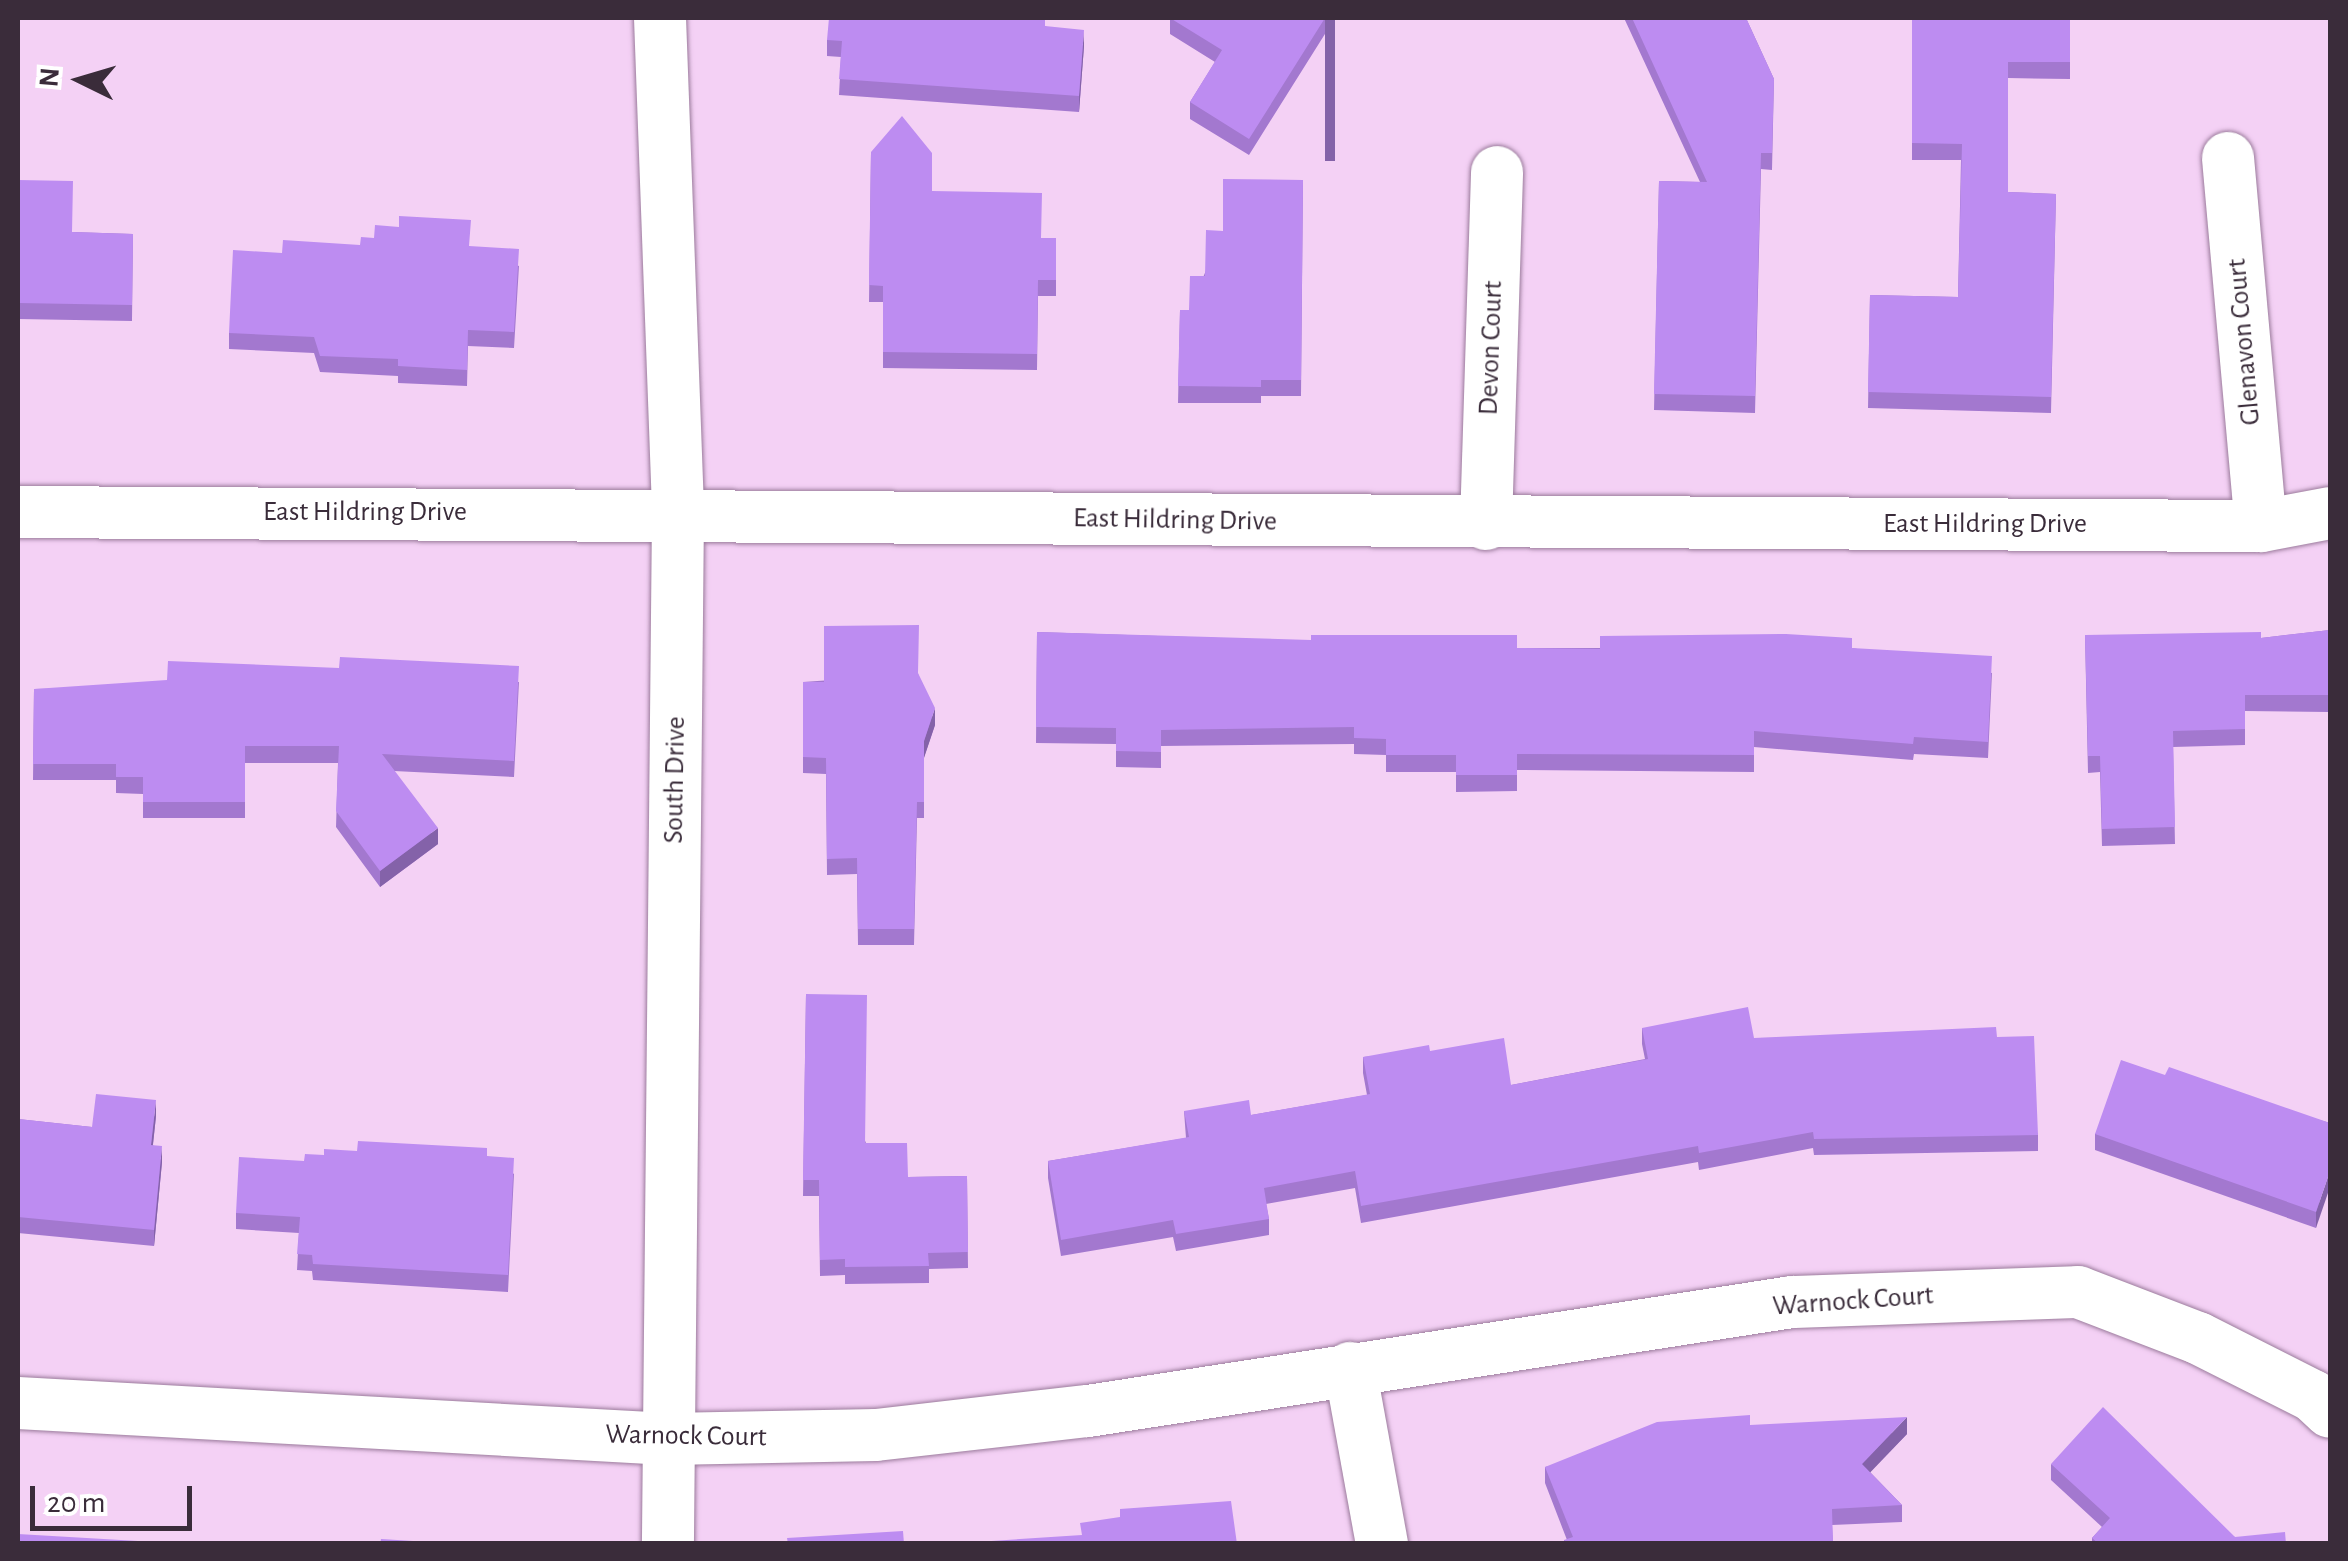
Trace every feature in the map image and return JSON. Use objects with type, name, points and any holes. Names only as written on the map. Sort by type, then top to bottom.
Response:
[{"type":"street","name":"South Drive","points":[[660,18],[678,513],[668,1544]]},
{"type":"street","name":"Glenavon Court","points":[[2228,158],[2261,526]]},
{"type":"street","name":"Devon Court","points":[[1486,524],[1496,172]]},
{"type":"street","name":"East Hildring Drive","points":[[18,512],[678,513],[1486,524],[2261,526],[2330,514]]},
{"type":"street","name":"Warnock Court","points":[[18,1403],[668,1438],[895,1433],[1088,1411],[1792,1302],[2078,1292],[2198,1338],[2313,1396],[2330,1412]]},
{"type":"street","points":[[1350,1368],[1382,1544]]},
{"type":"building","points":[[829,18],[1045,19],[1045,26],[1084,30],[1079,96],[839,79],[842,41],[827,40]]},
{"type":"building","points":[[1170,18],[1325,18],[1249,139],[1190,102],[1222,50]]},
{"type":"building","points":[[1632,18],[1746,18],[1774,79],[1772,153],[1761,153],[1755,396],[1654,394],[1659,181],[1707,182]]},
{"type":"building","points":[[1912,18],[2070,18],[2070,62],[2008,62],[2008,192],[2056,194],[2051,397],[1868,392],[1870,295],[1958,297],[1962,144],[1912,143]]},
{"type":"building","points":[[902,116],[932,153],[932,191],[1042,193],[1041,238],[1056,238],[1056,280],[1038,280],[1037,354],[883,352],[883,286],[869,285],[871,152]]},
{"type":"building","points":[[1223,179],[1303,180],[1301,380],[1261,380],[1261,387],[1178,386],[1180,310],[1189,310],[1190,276],[1205,276],[1206,230],[1223,231]]},
{"type":"building","points":[[18,180],[73,181],[72,232],[133,234],[132,305],[18,303]]},
{"type":"building","points":[[399,216],[471,220],[469,246],[519,249],[514,332],[468,330],[467,370],[398,366],[398,359],[320,356],[314,337],[229,333],[233,250],[282,253],[283,240],[360,245],[361,237],[374,238],[375,225],[399,227]]},
{"type":"building","points":[[919,625],[918,673],[935,708],[924,741],[924,802],[917,802],[914,929],[858,929],[857,858],[827,859],[826,758],[803,757],[803,682],[824,682],[824,626]]},
{"type":"building","points":[[2330,630],[2330,705],[2329,695],[2245,695],[2245,729],[2173,731],[2175,827],[2102,829],[2100,756],[2088,756],[2085,635],[2261,632],[2261,638]]},
{"type":"building","points":[[1037,632],[1311,640],[1311,635],[1517,635],[1517,648],[1600,649],[1600,636],[1786,634],[1852,638],[1852,648],[1992,656],[1988,742],[1914,737],[1913,744],[1754,731],[1754,755],[1517,754],[1517,775],[1456,775],[1456,755],[1386,755],[1386,739],[1354,738],[1354,727],[1161,730],[1161,752],[1116,751],[1116,728],[1036,727]]},
{"type":"building","points":[[340,657],[519,666],[514,761],[382,754],[438,828],[380,871],[336,811],[339,746],[245,746],[245,802],[143,802],[143,777],[116,777],[116,764],[33,764],[34,689],[167,680],[168,661],[339,668]]},
{"type":"building","points":[[806,994],[867,995],[865,1143],[907,1143],[908,1177],[967,1176],[968,1252],[928,1253],[929,1266],[845,1267],[845,1259],[820,1260],[819,1180],[803,1180]]},
{"type":"building","points":[[1748,1007],[1754,1038],[1996,1027],[1997,1037],[2034,1036],[2038,1135],[1814,1139],[1813,1132],[1699,1153],[1698,1146],[1361,1206],[1355,1171],[1264,1188],[1269,1219],[1176,1234],[1173,1220],[1061,1240],[1048,1161],[1189,1137],[1184,1111],[1249,1100],[1251,1115],[1370,1094],[1363,1057],[1429,1045],[1430,1051],[1504,1038],[1511,1085],[1648,1059],[1642,1028]]},
{"type":"building","points":[[2121,1060],[2165,1075],[2169,1067],[2330,1123],[2330,1171],[2316,1212],[2095,1134]]},
{"type":"building","points":[[96,1094],[156,1100],[151,1145],[162,1146],[154,1230],[18,1217],[18,1119],[92,1127]]},
{"type":"building","points":[[358,1141],[487,1148],[487,1156],[514,1158],[508,1275],[313,1264],[312,1255],[297,1254],[300,1217],[236,1213],[239,1157],[304,1161],[305,1154],[324,1155],[324,1149],[357,1151]]},
{"type":"building","points":[[2103,1407],[2235,1537],[2285,1532],[2286,1544],[2099,1544],[2092,1538],[2110,1518],[2051,1464]]},
{"type":"building","points":[[1750,1415],[1750,1425],[1907,1417],[1862,1464],[1902,1505],[1832,1509],[1833,1544],[1566,1544],[1564,1540],[1573,1537],[1545,1467],[1657,1422]]},
{"type":"building","points":[[1231,1501],[1237,1544],[946,1544],[1082,1535],[1080,1523],[1120,1517],[1120,1509]]},
{"type":"building","points":[[903,1531],[904,1544],[788,1544],[787,1538]]},
{"type":"building","points":[[18,1534],[155,1542],[18,1544]]},
{"type":"building","points":[[381,1539],[445,1543],[445,1544],[380,1544]]}]
